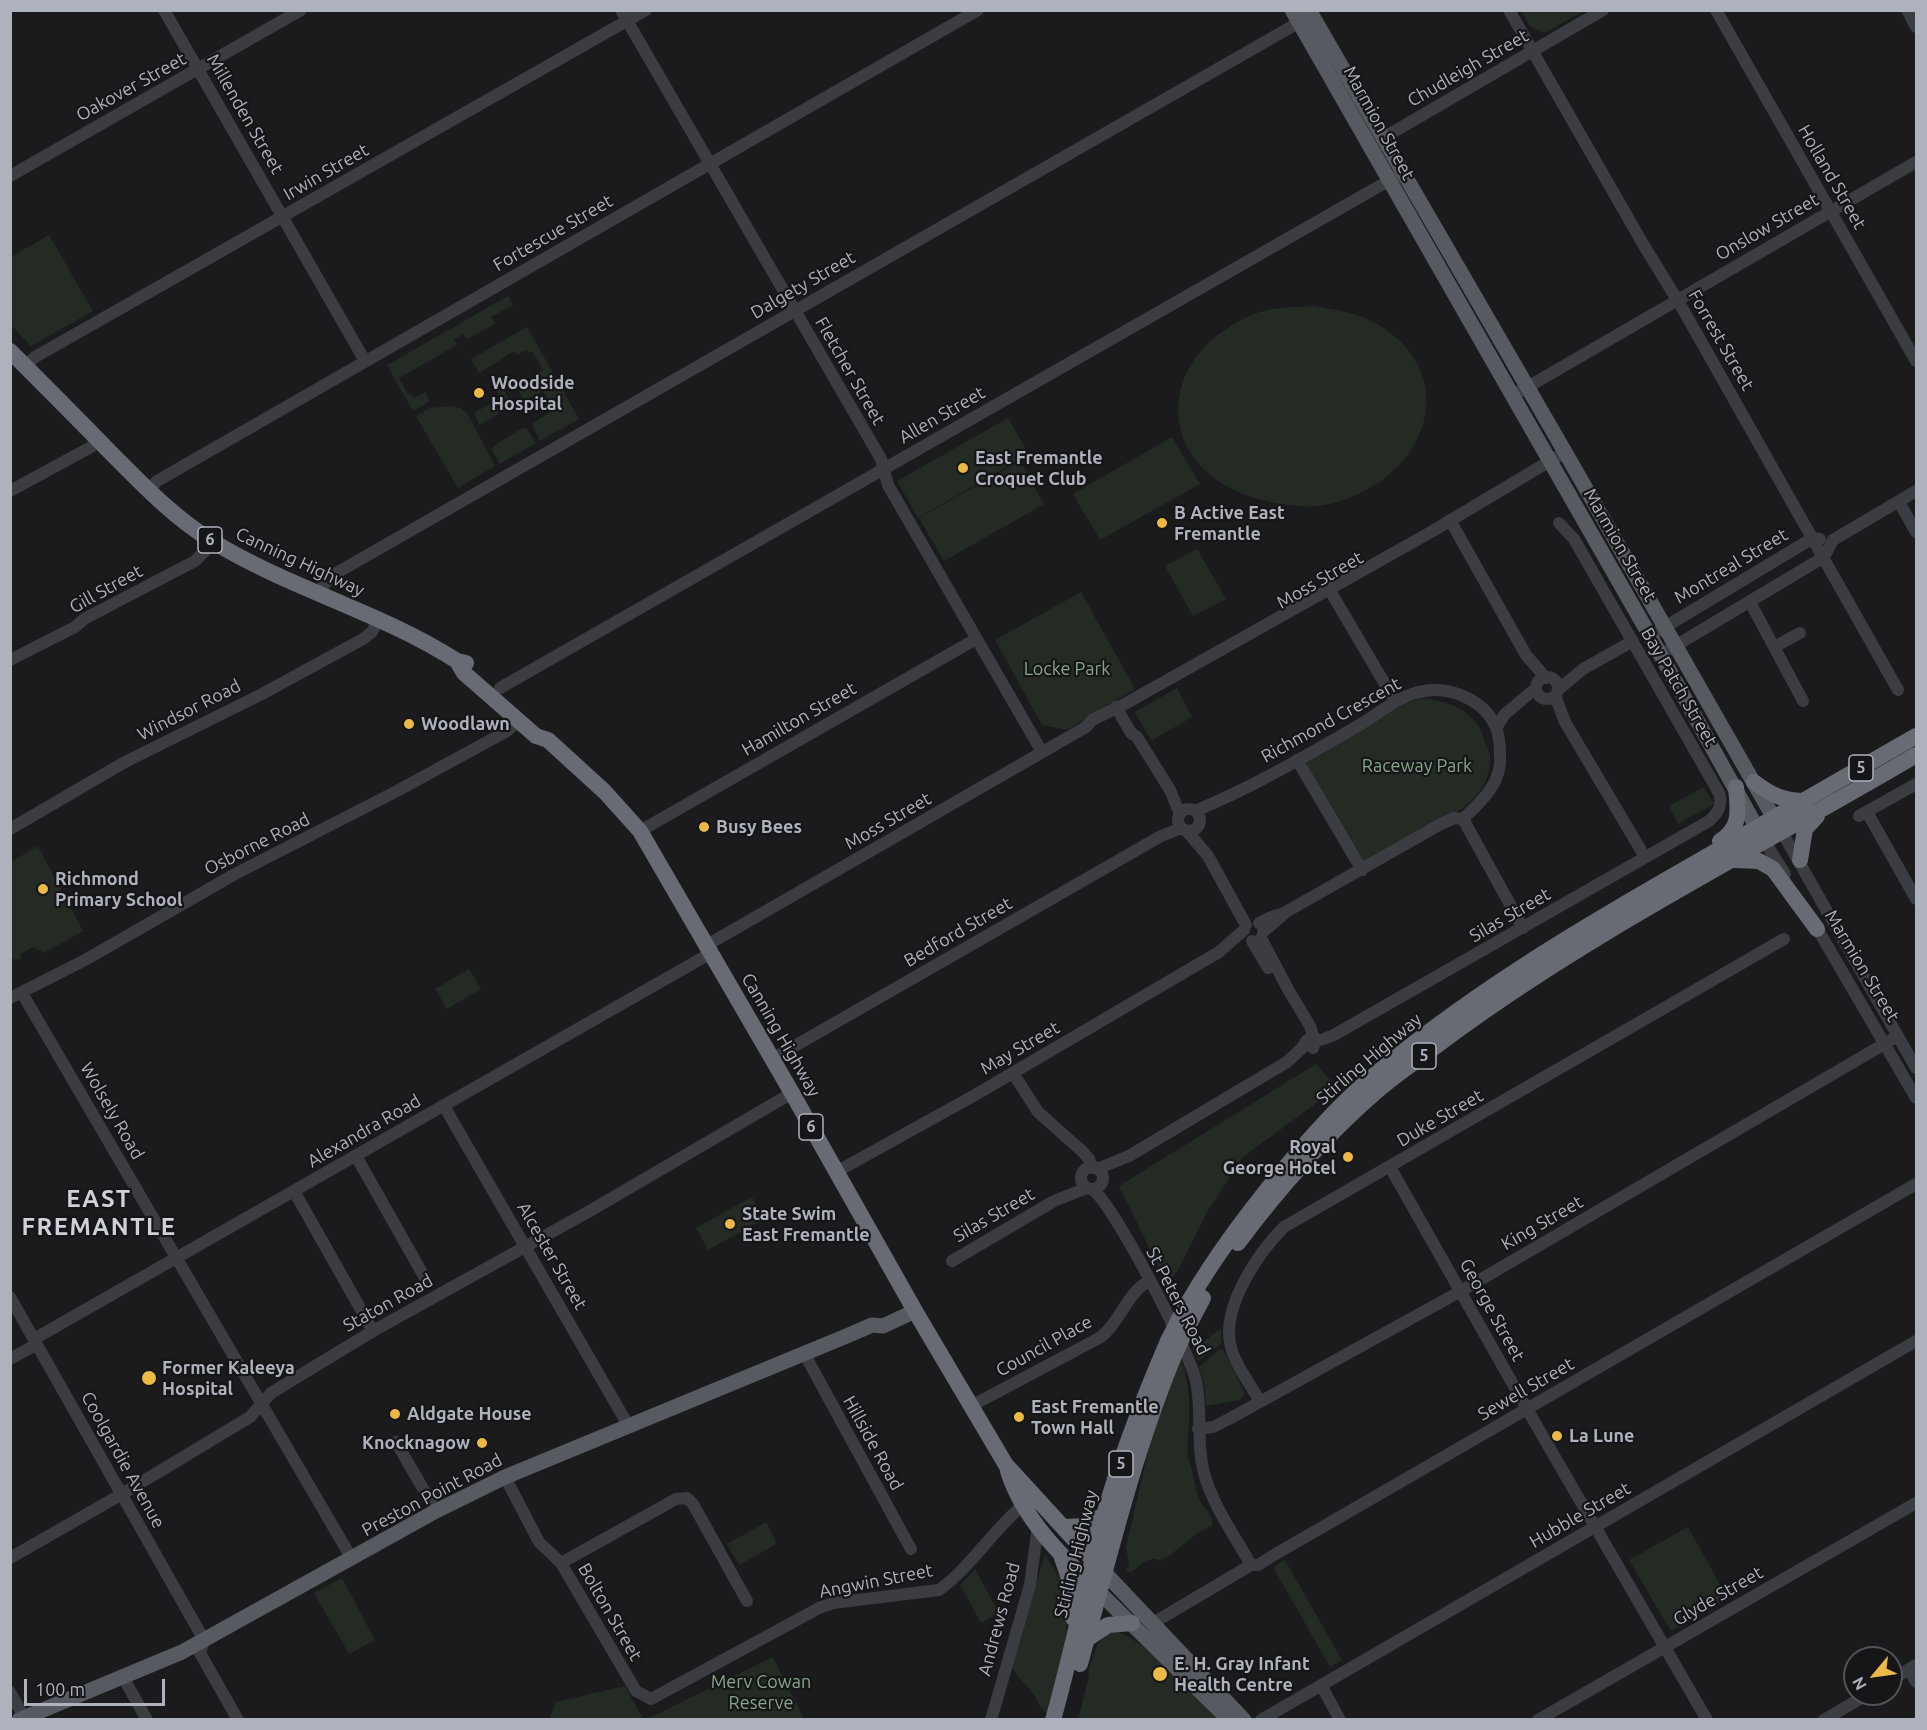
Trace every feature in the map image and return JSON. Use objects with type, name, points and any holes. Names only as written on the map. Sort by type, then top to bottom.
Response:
[{"type":"highway","name":"Canning Highway","points":[[10,351],[148,490],[173,513],[211,541],[266,570],[436,648],[457,661],[471,664],[544,727],[548,740]]},
{"type":"highway","name":"Canning Highway","points":[[457,661],[464,673],[536,736],[548,740],[605,792],[640,831],[912,1306],[1006,1465],[1105,1573]]},
{"type":"highway","name":"Stirling Highway","points":[[1778,825],[1805,801],[1917,736]]},
{"type":"highway","name":"Stirling Highway","points":[[1065,1719],[1071,1677],[1094,1587],[1093,1559],[1104,1515],[1139,1412],[1182,1325],[1204,1273],[1242,1219],[1317,1129],[1365,1083],[1468,1003],[1544,952],[1619,907],[1778,825],[1826,807],[1917,755]]},
{"type":"highway","points":[[1754,782],[1778,798],[1805,801]]},
{"type":"highway","points":[[1619,907],[1632,894],[1731,833],[1739,812],[1736,787]]},
{"type":"highway","points":[[1800,861],[1805,829],[1826,807]]},
{"type":"highway","name":"Stirling Highway","points":[[1182,1325],[1269,1203],[1322,1144],[1379,1089],[1493,1004],[1593,940],[1734,860],[1761,835]]},
{"type":"highway","points":[[1734,860],[1759,861],[1773,869],[1817,928]]},
{"type":"highway","name":"Stirling Highway","points":[[1094,1587],[1105,1573],[1171,1348]]},
{"type":"highway","name":"Canning Highway","points":[[1006,1465],[1013,1486],[1038,1526],[1060,1554],[1094,1587]]},
{"type":"highway","points":[[1064,1527],[1086,1526],[1104,1515]]},
{"type":"highway","points":[[1060,1554],[1070,1582],[1081,1638],[1108,1625],[1132,1623]]},
{"type":"highway","name":"Stirling Highway","points":[[1053,1719],[1071,1677]]},
{"type":"main road","name":"Marmion Street","points":[[1303,15],[1403,172],[1778,825]]},
{"type":"main road","name":"Marmion Street","points":[[1303,15],[1388,180],[1736,787],[1761,835]]},
{"type":"main road","name":"Preston Point Road","points":[[22,1718],[123,1677],[204,1640],[436,1511],[505,1477],[872,1325],[879,1317],[912,1306]]},
{"type":"main road","name":"Canning Highway","points":[[1105,1573],[1244,1719]]},
{"type":"main road","name":"Canning Highway","points":[[1094,1587],[1229,1719]]},
{"type":"street","name":"Millenden Street","points":[[165,10],[365,361]]},
{"type":"street","name":"Oakover Street","points":[[10,176],[301,10]]},
{"type":"street","name":"Irwin Street","points":[[25,366],[34,357],[284,217],[624,16],[646,10]]},
{"type":"street","name":"Fortescue Street","points":[[148,490],[157,481],[978,10]]},
{"type":"street","name":"Forrest Street","points":[[1509,10],[1642,243],[1677,299],[1898,690]]},
{"type":"street","name":"Chudleigh Street","points":[[1383,138],[1602,10]]},
{"type":"street","name":"Holland Street","points":[[1716,10],[1917,361]]},
{"type":"street","points":[[1907,10],[1917,27]]},
{"type":"street","name":"Dalgety Street","points":[[320,593],[323,585],[333,575],[1303,15]]},
{"type":"street","name":"Fletcher Street","points":[[624,16],[881,459],[888,485],[1042,752]]},
{"type":"street","name":"Onslow Street","points":[[1512,396],[1917,162]]},
{"type":"street","name":"Allen Street","points":[[500,688],[1403,172]]},
{"type":"street","points":[[10,491],[89,449],[99,440]]},
{"type":"street","name":"Moss Street","points":[[709,949],[1042,752],[1086,728],[1096,726],[1567,455]]},
{"type":"street","points":[[1660,655],[1824,558],[1833,540],[1917,491]]},
{"type":"street","points":[[1899,502],[1917,532]]},
{"type":"street","points":[[1452,523],[1526,655],[1645,857]]},
{"type":"street","name":"Bay Patch Street","points":[[1558,523],[1574,539],[1719,793],[1721,804],[1718,811]]},
{"type":"street","name":"Montreal Street","points":[[1650,636],[1813,538],[1833,540]]},
{"type":"street","name":"Gill Street","points":[[10,660],[195,561],[211,541]]},
{"type":"street","points":[[1330,591],[1395,701]]},
{"type":"street","points":[[1750,602],[1803,701]]},
{"type":"street","name":"Windsor Road","points":[[10,829],[125,762],[262,694],[363,639],[372,632],[378,620]]},
{"type":"street","points":[[1774,647],[1800,633]]},
{"type":"street","name":"Hamilton Street","points":[[640,831],[976,639]]},
{"type":"street","points":[[1463,824],[1486,797],[1496,778],[1501,757],[1492,721],[1633,641]]},
{"type":"street","name":"Richmond Crescent","points":[[1189,820],[1373,717],[1395,701],[1423,691],[1442,690],[1458,693],[1470,700],[1492,721]]},
{"type":"street","points":[[1122,710],[1137,730],[1137,737],[1254,931],[1311,1040]]},
{"type":"street","name":"Osborne Road","points":[[16,995],[85,960],[235,874],[397,791],[507,731],[519,720]]},
{"type":"street","points":[[1297,760],[1362,870]]},
{"type":"street","points":[[1917,783],[1863,814],[1917,899]]},
{"type":"street","name":"Silas Street","points":[[952,1261],[1287,1062],[1311,1040],[1334,1035],[1709,821],[1718,811]]},
{"type":"street","points":[[1254,931],[1269,918],[1284,913],[1454,818],[1463,824],[1479,848],[1523,928]]},
{"type":"street","name":"Bedford Street","points":[[772,1059],[1189,820]]},
{"type":"street","name":"Marmion Street","points":[[1778,825],[1898,1036],[1913,1053],[1917,1068]]},
{"type":"street","name":"Marmion Street","points":[[1761,835],[1917,1098]]},
{"type":"street","name":"May Street","points":[[836,1172],[1015,1072],[1254,931]]},
{"type":"street","name":"Duke Street","points":[[1260,1402],[1233,1353],[1229,1334],[1231,1318],[1253,1267],[1270,1241],[1284,1227],[1784,939]]},
{"type":"street","name":"Alexandra Road","points":[[10,1359],[177,1258],[444,1106],[709,949]]},
{"type":"street","name":"Wolsely Road","points":[[16,995],[177,1258],[352,1559]]},
{"type":"street","name":"King Street","points":[[1198,1429],[1213,1427],[1461,1291],[1898,1036]]},
{"type":"street","points":[[1896,1063],[1913,1053]]},
{"type":"street","name":"St Peters Road","points":[[1015,1072],[1033,1106],[1089,1159],[1092,1178],[1117,1215],[1118,1223],[1190,1360],[1198,1394],[1201,1463],[1207,1483],[1215,1501],[1254,1565]]},
{"type":"street","name":"Staton Road","points":[[10,1558],[250,1417],[271,1393],[373,1331],[526,1247],[792,1093]]},
{"type":"street","name":"Alcester Street","points":[[444,1106],[628,1425]]},
{"type":"street","points":[[356,1156],[425,1278]]},
{"type":"street","name":"George Street","points":[[1390,1167],[1594,1527],[1707,1719]]},
{"type":"street","name":"Sewell Street","points":[[1153,1623],[1917,1184]]},
{"type":"street","points":[[294,1191],[373,1331]]},
{"type":"street","name":"Council Place","points":[[971,1407],[1101,1337],[1111,1329],[1135,1292],[1149,1281]]},
{"type":"street","name":"Coolgardie Avenue","points":[[10,1297],[204,1640]]},
{"type":"street","name":"Hubble Street","points":[[1261,1719],[1917,1341]]},
{"type":"street","name":"Hillside Road","points":[[804,1353],[911,1549]]},
{"type":"street","points":[[396,1442],[436,1511]]},
{"type":"street","name":"Bolton Street","points":[[505,1477],[539,1542],[561,1563],[636,1691],[651,1699]]},
{"type":"street","points":[[561,1563],[676,1499],[687,1498],[693,1504],[747,1601]]},
{"type":"street","name":"Glyde Street","points":[[1538,1719],[1917,1503]]},
{"type":"street","name":"Angwin Street","points":[[651,1699],[819,1608],[833,1604],[939,1590],[1024,1504]]},
{"type":"street","name":"Andrews Road","points":[[991,1719],[1030,1585],[1038,1526]]},
{"type":"street","points":[[204,1640],[200,1653],[238,1719]]},
{"type":"street","points":[[1913,1667],[1917,1682]]},
{"type":"street","points":[[123,1677],[147,1719]]},
{"type":"street","points":[[1321,1685],[1340,1719]]},
{"type":"street","points":[[10,1692],[22,1718]]},
{"type":"street","points":[[1824,1719],[1847,1706]]},
{"type":"green space","points":[[1521,11],[1584,11],[1544,33],[1530,26]]},
{"type":"green space","points":[[49,235],[93,311],[31,346],[11,325],[11,257]]},
{"type":"green space","points":[[508,296],[513,305],[491,317],[495,324],[467,339],[464,334],[454,339],[457,345],[399,378],[408,394],[411,393],[414,398],[425,392],[430,401],[413,411],[387,365]]},
{"type":"green space","points":[[1313,306],[1366,318],[1382,327],[1404,345],[1419,366],[1426,389],[1426,412],[1419,434],[1407,456],[1389,475],[1350,498],[1306,507],[1278,504],[1240,493],[1203,469],[1189,451],[1181,431],[1178,410],[1181,390],[1188,369],[1201,350],[1219,334],[1242,319],[1261,311]]},
{"type":"green space","points":[[527,327],[579,419],[540,441],[532,424],[553,410],[543,391],[524,401],[518,390],[539,378],[537,373],[543,370],[532,351],[528,353],[526,350],[518,355],[514,351],[479,373],[471,359]]},
{"type":"green space","points":[[499,380],[512,405],[479,424],[474,413],[500,398],[493,384]]},
{"type":"green space","points":[[451,406],[461,408],[467,413],[495,466],[458,488],[416,416],[430,408]]},
{"type":"green space","name":"East Fremantle Croquet Club","points":[[1008,418],[1029,454],[918,518],[897,481]]},
{"type":"green space","points":[[523,428],[527,429],[536,443],[500,464],[492,450],[493,446]]},
{"type":"green space","points":[[1172,437],[1200,484],[1100,540],[1073,494]]},
{"type":"green space","points":[[1020,461],[1044,504],[944,561],[919,518]]},
{"type":"green space","points":[[1197,549],[1226,599],[1193,616],[1165,566]]},
{"type":"green space","name":"Locke Park","points":[[1081,592],[1135,689],[1067,730],[1042,725],[995,640]]},
{"type":"green space","points":[[1177,688],[1192,717],[1151,741],[1135,712]]},
{"type":"green space","name":"Raceway Park","points":[[1423,698],[1452,705],[1475,721],[1489,753],[1488,775],[1474,798],[1464,807],[1363,866],[1305,762],[1402,704]]},
{"type":"green space","points":[[1704,787],[1714,804],[1678,824],[1669,806]]},
{"type":"green space","points":[[38,846],[83,931],[44,953],[33,947],[21,954],[20,960],[11,959],[11,862]]},
{"type":"green space","points":[[469,969],[481,989],[447,1009],[435,989]]},
{"type":"green space","points":[[1316,1064],[1337,1088],[1243,1157],[1207,1212],[1178,1270],[1170,1280],[1160,1270],[1119,1186]]},
{"type":"green space","name":"State Swim East Fremantle","points":[[752,1197],[764,1219],[708,1250],[696,1228]]},
{"type":"green space","points":[[1221,1328],[1221,1344],[1198,1361],[1190,1342],[1202,1343]]},
{"type":"green space","points":[[1223,1349],[1245,1394],[1239,1400],[1206,1406],[1204,1383],[1199,1367]]},
{"type":"green space","points":[[1181,1360],[1189,1399],[1187,1447],[1189,1461],[1198,1497],[1211,1517],[1213,1525],[1160,1561],[1148,1560],[1131,1573],[1126,1570],[1129,1564],[1126,1547],[1153,1431]]},
{"type":"green space","points":[[766,1522],[776,1541],[775,1545],[739,1565],[727,1544]]},
{"type":"green space","points":[[1688,1527],[1728,1599],[1671,1631],[1629,1560]]},
{"type":"green space","points":[[1045,1554],[1063,1586],[1067,1605],[1063,1652],[1048,1714],[1041,1708],[1034,1695],[1012,1668]]},
{"type":"green space","points":[[1285,1560],[1342,1660],[1330,1667],[1273,1567]]},
{"type":"green space","points":[[975,1569],[999,1613],[981,1623],[960,1585]]},
{"type":"green space","points":[[342,1578],[375,1640],[349,1654],[314,1593]]},
{"type":"green space","points":[[1118,1632],[1129,1637],[1156,1658],[1218,1720],[1078,1720],[1088,1672],[1097,1645],[1108,1633]]},
{"type":"green space","name":"Merv Cowan Reserve","points":[[773,1657],[804,1719],[647,1719]]},
{"type":"green space","points":[[625,1686],[643,1719],[549,1719],[556,1702]]},
{"type":"place","name":"Woodside Hospital","points":[[479,393]]},
{"type":"place","name":"East Fremantle Croquet Club","points":[[963,468]]},
{"type":"place","name":"B Active East Fremantle","points":[[1162,523]]},
{"type":"place","name":"Woodlawn","points":[[409,724]]},
{"type":"place","name":"Busy Bees","points":[[704,827]]},
{"type":"place","name":"Richmond Primary School","points":[[43,889]]},
{"type":"place","name":"Royal George Hotel","points":[[1348,1157]]},
{"type":"place","name":"State Swim East Fremantle","points":[[730,1224]]},
{"type":"place","name":"Former Kaleeya Hospital","points":[[149,1378]]},
{"type":"place","name":"Aldgate House","points":[[395,1414]]},
{"type":"place","name":"East Fremantle Town Hall","points":[[1019,1417]]},
{"type":"place","name":"La Lune","points":[[1557,1436]]},
{"type":"place","name":"Knocknagow","points":[[482,1443]]},
{"type":"place","name":"E. H. Gray Infant Health Centre","points":[[1160,1674]]},
{"type":"district","name":"EAST FREMANTLE","points":[[99,1213]]}]
